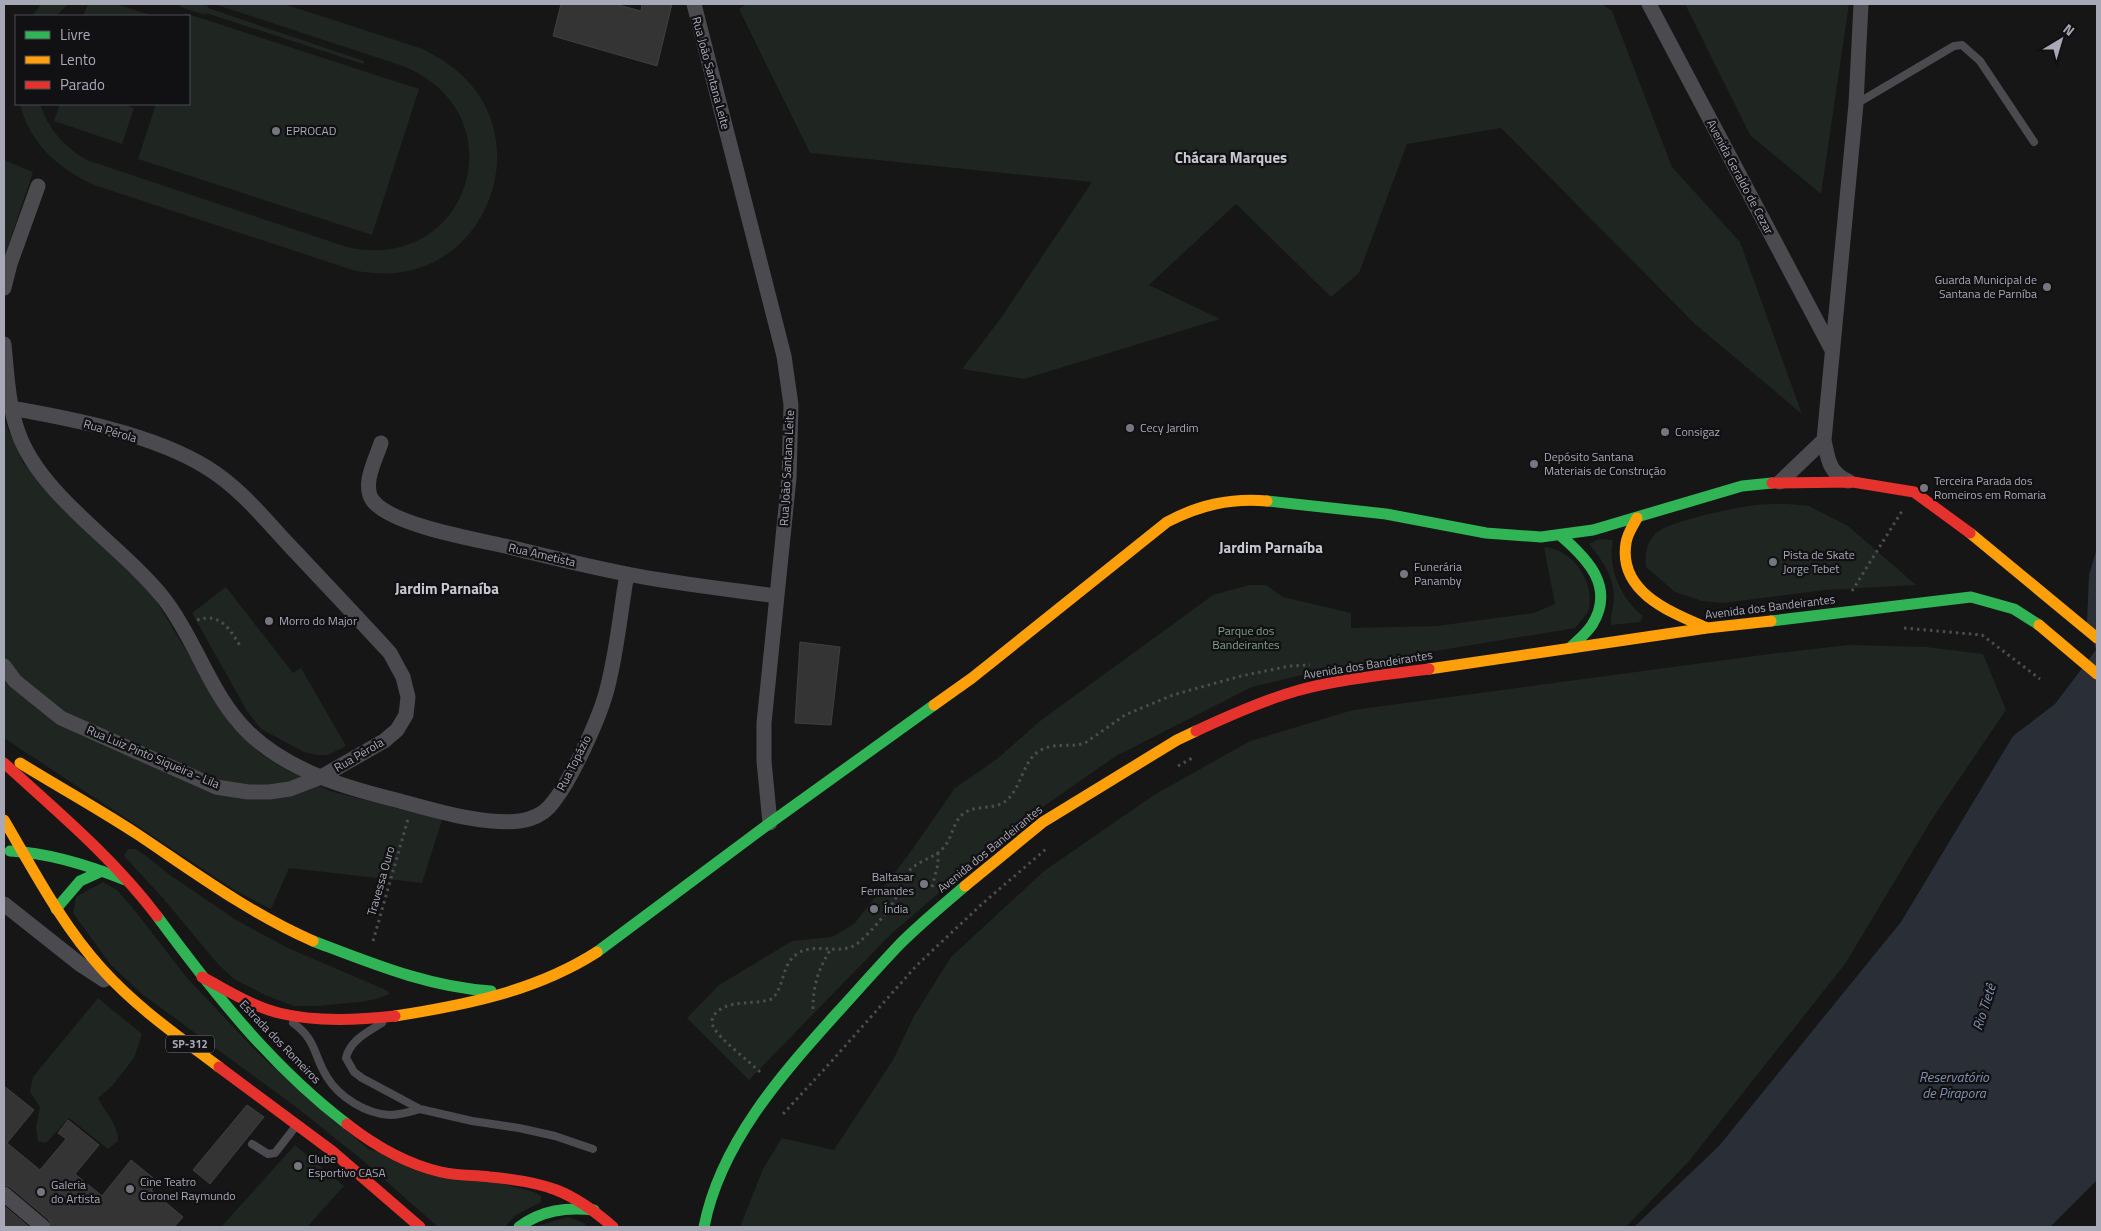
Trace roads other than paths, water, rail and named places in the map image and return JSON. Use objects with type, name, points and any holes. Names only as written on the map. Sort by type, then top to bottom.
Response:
[{"type":"main road","points":[[202,977],[248,1002],[279,1013],[314,1019],[392,1016],[450,1007],[515,991],[578,964],[608,945],[770,823],[972,678],[1167,522],[1186,510],[1208,503],[1238,500],[1273,501],[1395,516],[1471,532],[1523,537],[1561,536],[1637,518],[1742,486],[1780,482],[1852,482],[1914,492],[1955,520],[2097,638]]},
{"type":"main road","points":[[1637,518],[1626,540],[1624,555],[1626,571],[1634,584],[1644,595],[1660,606],[1707,628]]},
{"type":"main road","points":[[1561,536],[1588,560],[1597,573],[1600,586],[1601,601],[1591,627],[1570,648]]},
{"type":"main road","name":"Avenida dos Bandeirantes","points":[[704,1227],[707,1211],[728,1158],[756,1110],[798,1056],[901,943],[975,877],[1043,822],[1177,740],[1237,712],[1296,691],[1327,684],[1707,628],[1971,597],[2014,609],[2046,630],[2097,674]]},
{"type":"main road","points":[[4,753],[135,833],[227,895],[270,920],[311,940],[407,976],[462,989],[515,991]]},
{"type":"main road","name":"Estrada dos Romeiros","points":[[4,763],[98,847],[131,883],[202,977],[253,1036],[310,1093],[354,1129],[385,1150],[434,1170],[516,1179],[550,1186],[574,1195],[614,1227]]},
{"type":"main road","name":"SP-312","points":[[4,820],[56,909],[101,968],[125,994],[164,1026],[332,1151],[420,1227]]},
{"type":"main road","points":[[4,851],[44,854],[102,871],[131,883]]},
{"type":"main road","points":[[56,909],[80,881],[102,871]]},
{"type":"main road","points":[[519,1227],[529,1219],[549,1211],[574,1207],[594,1210]]},
{"type":"street","name":"Rua João Santana Leite","points":[[694,4],[785,364],[791,405],[789,478],[764,723],[764,761],[770,823]]},
{"type":"street","name":"Avenida Geraldo de Cezar","points":[[1649,4],[1832,350]]},
{"type":"street","points":[[1852,482],[1838,476],[1832,469],[1824,440],[1856,104],[1862,4]]},
{"type":"street","points":[[4,288],[10,264],[38,186]]},
{"type":"street","name":"Rua Pérola","points":[[4,344],[11,408],[24,446],[38,470],[61,496],[151,583],[182,625],[236,720],[264,746],[302,769],[321,777],[384,741],[397,730],[406,715],[408,697],[403,676],[390,654],[240,492],[207,468],[178,452],[128,435],[58,416],[11,408]]},
{"type":"street","points":[[1780,482],[1824,440]]},
{"type":"street","name":"Rua Ametista","points":[[381,443],[369,480],[368,490],[372,500],[381,509],[396,517],[469,538],[627,574],[777,596]]},
{"type":"street","name":"Rua Topázio","points":[[321,777],[412,804],[478,819],[526,820],[540,815],[553,803],[572,770],[606,694],[627,574]]},
{"type":"street","name":"Rua Luiz Pinto Siqueira - Lila","points":[[4,666],[15,681],[61,718],[216,787],[248,792],[269,792],[290,789],[321,777]]},
{"type":"street","points":[[4,904],[81,965],[125,994]]},
{"type":"street","points":[[4,1194],[44,1227]]},
{"type":"lane","points":[[1856,104],[1954,46],[1962,45],[1980,61],[2034,142]]},
{"type":"lane","points":[[279,1013],[305,1033],[317,1052],[327,1077],[352,1102],[374,1112],[389,1115],[420,1109]]},
{"type":"lane","points":[[392,1016],[360,1038],[348,1051],[346,1058],[354,1072],[362,1078],[420,1109],[472,1121],[528,1130],[593,1149]]},
{"type":"lane","points":[[252,1144],[268,1154],[275,1153],[297,1124]]},
{"type":"water","name":"Reservatório de Pirapora","points":[[2097,548],[2097,1180],[2050,1227],[1634,1227],[1719,1146],[1901,922],[2013,736],[2055,704],[2096,650],[2087,623],[2089,575]]},
{"type":"place","name":"EPROCAD","points":[[276,131]]},
{"type":"place","name":"Guarda Municipal de Santana de Parníba","points":[[2047,287]]},
{"type":"place","name":"Cecy Jardim","points":[[1130,428]]},
{"type":"place","name":"Consigaz","points":[[1665,432]]},
{"type":"place","name":"Depósito Santana Materiais de Construção","points":[[1534,464]]},
{"type":"place","name":"Terceira Parada dos Romeiros em Romaria","points":[[1924,488]]},
{"type":"place","name":"Pista de Skate Jorge Tebet","points":[[1773,562]]},
{"type":"place","name":"Funerária Panamby","points":[[1404,574]]},
{"type":"place","name":"Morro do Major","points":[[269,621]]},
{"type":"place","name":"Baltasar Fernandes","points":[[924,884]]},
{"type":"place","name":"Índia","points":[[874,909]]},
{"type":"place","name":"Clube Esportivo CASA","points":[[298,1166]]},
{"type":"place","name":"Cine Teatro Coronel Raymundo","points":[[130,1189]]},
{"type":"place","name":"Galeria do Artista","points":[[41,1192]]},
{"type":"district","name":"Chácara Marques","points":[[1231,158]]},
{"type":"district","name":"Jardim Parnaíba","points":[[1271,548]]},
{"type":"district","name":"Jardim Parnaíba","points":[[447,589]]},
{"type":"park label","name":"Parque dos Bandeirantes","points":[[1246,638]]},
{"type":"water label","name":"Rio Tietê","points":[[1984,1007]]}]
